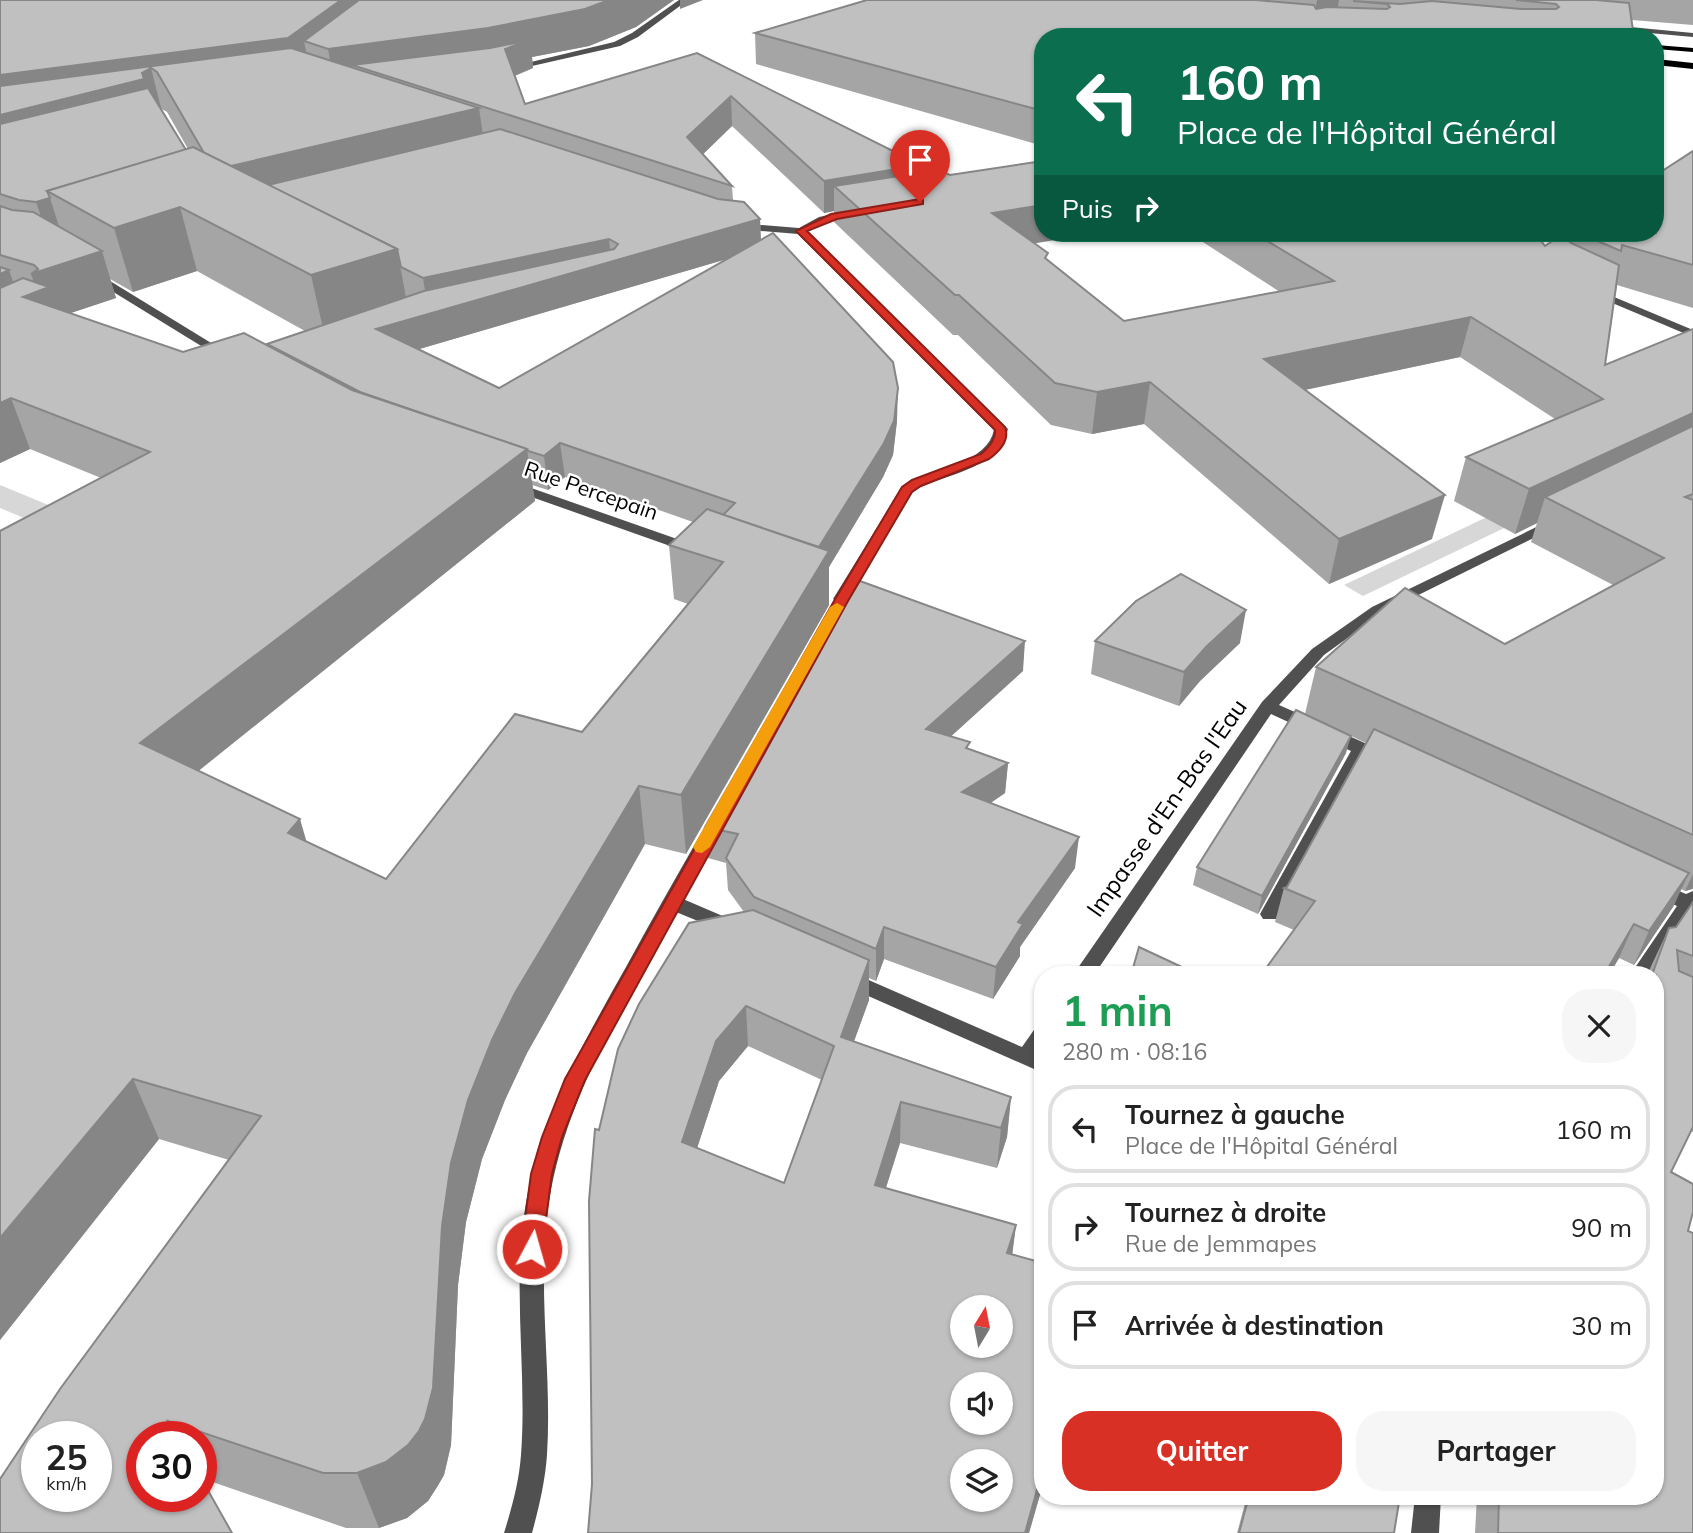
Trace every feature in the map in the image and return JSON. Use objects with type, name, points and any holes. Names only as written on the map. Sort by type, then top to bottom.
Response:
[{"type":"main road","points":[[1664,48],[1693,50]]},
{"type":"main road","points":[[1664,63],[1693,66]]},
{"type":"street","points":[[501,70],[617,44],[635,35],[684,0]]},
{"type":"street","points":[[1598,26],[1619,28]]},
{"type":"street","points":[[1664,32],[1693,35]]},
{"type":"street","points":[[724,223],[801,231],[823,219],[873,210]]},
{"type":"street","points":[[801,231],[1001,429],[998,443],[985,456],[916,483],[907,490],[834,603]]},
{"type":"street","points":[[86,271],[244,366]]},
{"type":"street","points":[[1582,286],[1692,334]]},
{"type":"street","name":"Rue Percepain","points":[[505,483],[711,555]]},
{"type":"street","points":[[1268,706],[1318,652],[1377,610],[1571,513]]},
{"type":"street","name":"Impasse d'En-Bas l'Eau","points":[[1089,966],[1268,706],[1399,766]]},
{"type":"street","points":[[1270,914],[1361,748]]},
{"type":"street","points":[[518,1533],[534,1461],[532,1249],[542,1174],[552,1137],[575,1079],[726,805]]},
{"type":"street","points":[[1639,880],[1691,901],[1646,966]]},
{"type":"street","points":[[671,901],[747,935]]},
{"type":"street","points":[[824,968],[1034,1061]]},
{"type":"street","points":[[1424,1533],[1427,1505]]},
{"type":"shaded area","points":[[1693,419],[1693,437],[1363,596],[1344,585]]},
{"type":"shaded area","points":[[0,485],[92,523],[67,536],[0,508]]},
{"type":"building","points":[[0,0],[341,0],[288,38],[0,75]]},
{"type":"building","points":[[359,0],[609,0],[585,9],[488,28],[328,49],[304,41]]},
{"type":"building","points":[[867,0],[1256,0],[1314,5],[1316,9],[1390,7],[1387,4],[1353,1],[1400,4],[1432,1],[1521,9],[1556,9],[1559,7],[1556,4],[1516,0],[1596,0],[1629,3],[1633,28],[1034,28],[1034,109],[755,33]]},
{"type":"building","points":[[530,40],[505,49],[525,104],[697,53],[921,165],[824,181],[731,96],[687,137],[732,186],[352,65],[490,48]]},
{"type":"building","points":[[291,48],[479,108],[231,166],[204,153],[157,72],[151,68],[142,73],[144,79],[0,115],[0,86]]},
{"type":"building","points":[[148,88],[186,150],[47,191],[50,198],[36,202],[0,194],[0,124]]},
{"type":"building","points":[[500,129],[718,199],[744,202],[760,219],[376,329],[499,388],[773,233],[893,362],[898,388],[894,421],[884,443],[819,547],[723,515],[735,503],[560,443],[544,456],[360,392],[267,344],[424,291],[614,249],[618,244],[609,239],[423,278],[401,267],[397,249],[268,185]]},
{"type":"building","points":[[193,147],[397,249],[311,275],[180,207],[114,228],[47,191]]},
{"type":"building","points":[[1693,151],[1693,265],[1622,245],[1621,251],[1600,242],[1664,242],[1664,170]]},
{"type":"building","points":[[1034,162],[1034,206],[992,213],[1048,253],[1045,258],[1124,321],[1334,281],[1269,242],[1542,242],[1545,246],[1551,242],[1570,242],[1619,265],[1605,365],[1693,329],[1693,413],[1529,489],[1466,457],[1603,399],[1471,317],[1264,359],[1445,495],[1339,539],[1150,382],[1097,392],[1055,383],[834,186],[938,170],[950,175]]},
{"type":"building","points":[[0,206],[33,212],[102,251],[31,274],[38,269],[34,265],[0,255]]},
{"type":"building","points":[[0,267],[9,270],[0,274]]},
{"type":"building","points":[[23,278],[49,287],[23,297],[183,352],[244,333],[352,390],[527,449],[140,743],[300,819],[288,833],[386,879],[515,714],[582,732],[723,562],[669,545],[707,509],[829,551],[681,795],[639,786],[515,993],[492,1040],[468,1100],[451,1163],[442,1226],[433,1388],[425,1419],[408,1445],[386,1462],[357,1473],[323,1473],[217,1437],[217,1421],[126,1421],[126,1512],[217,1512],[217,1506],[232,1533],[0,1533],[0,1479],[21,1448],[21,1512],[112,1512],[112,1421],[39,1421],[261,1116],[133,1079],[0,1238],[0,531],[150,452],[11,398],[0,403],[0,288]]},
{"type":"building","points":[[1693,426],[1693,494],[1685,497],[1693,500],[1693,835],[1316,667],[1405,588],[1505,644],[1664,558],[1545,497]]},
{"type":"building","points":[[1181,574],[1246,610],[1206,647],[1184,672],[1095,641],[1136,601]]},
{"type":"building","points":[[849,577],[1025,641],[926,729],[970,742],[966,748],[1008,763],[962,792],[1079,837],[1018,922],[1023,924],[996,967],[884,927],[876,949],[754,897],[726,858],[738,834],[705,827]]},
{"type":"building","points":[[1296,710],[1351,736],[1262,896],[1197,867]]},
{"type":"building","points":[[1374,729],[1689,873],[1649,931],[1634,924],[1609,966],[1268,966],[1315,901],[1284,888],[1287,887]]},
{"type":"building","points":[[1693,902],[1693,956],[1677,950],[1679,971],[1693,977],[1693,1127],[1671,1172],[1693,1184],[1693,1212],[1688,1231],[1693,1233],[1693,1533],[1498,1533],[1499,1505],[1664,1505],[1664,966],[1655,966],[1669,928],[1676,927]]},
{"type":"building","points":[[753,910],[869,960],[841,1037],[1011,1097],[1001,1128],[901,1102],[875,1185],[1016,1225],[1007,1253],[1034,1260],[1034,1500],[1025,1533],[588,1533],[592,1484],[589,1201],[595,1129],[599,1130],[618,1049],[639,1004],[689,923]],"holes":[[[746,1006],[834,1046],[784,1183],[682,1142],[716,1041]]]},
{"type":"building","points":[[1139,947],[1180,966],[1134,966]]},
{"type":"building","points":[[1247,1505],[1399,1505],[1394,1533],[1239,1533]]},
{"type":"slow traffic","points":[[702,847],[837,607]]},
{"type":"route","points":[[532,1249],[542,1174],[552,1137],[575,1079],[671,901],[901,497],[916,483],[985,456],[994,450],[1001,437],[1001,429],[801,231],[835,216],[920,202]]}]
